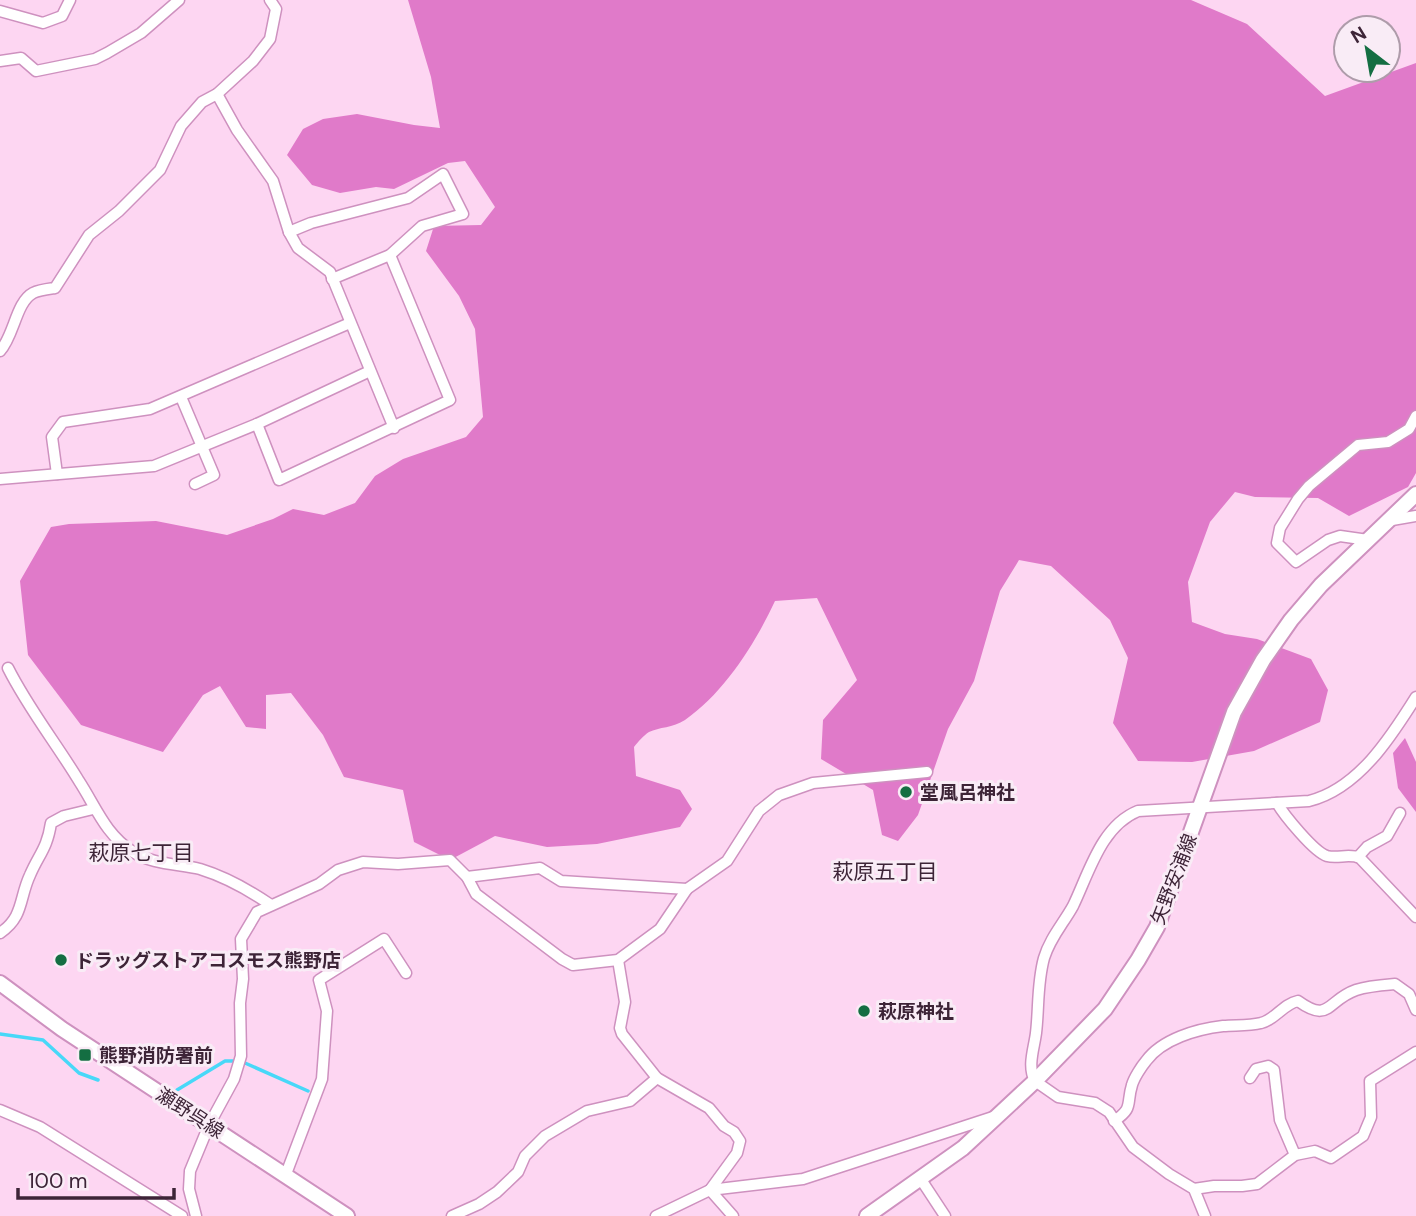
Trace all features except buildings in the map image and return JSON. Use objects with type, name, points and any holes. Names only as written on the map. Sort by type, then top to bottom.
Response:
[{"type":"main road","name":"矢野安浦線","points":[[867,1216],[963,1147],[1035,1081],[1104,1009],[1157,927],[1234,712],[1263,660],[1291,620],[1321,585],[1392,520],[1416,494]]},
{"type":"main road","name":"瀬野呉線","points":[[0,983],[62,1029],[347,1216]]},
{"type":"street","points":[[0,11],[43,23],[62,16],[71,0]]},
{"type":"street","points":[[0,61],[20,58],[36,71],[95,59],[141,33],[179,0]]},
{"type":"street","points":[[0,351],[6,345],[24,299],[34,292],[55,288],[89,235],[119,211],[160,170],[181,126],[202,102],[217,94],[253,61],[270,39],[276,9],[270,0]]},
{"type":"street","points":[[217,94],[237,130],[273,181],[289,232],[298,248],[330,272],[394,428]]},
{"type":"street","points":[[289,232],[311,223],[408,198],[443,174],[463,214],[422,226],[390,255],[332,279]]},
{"type":"street","points":[[257,424],[279,480],[450,400],[390,255]]},
{"type":"street","points":[[57,474],[52,437],[63,422],[150,409],[351,323]]},
{"type":"street","points":[[0,479],[154,466],[257,424],[370,371]]},
{"type":"street","points":[[181,397],[214,475],[195,484]]},
{"type":"street","points":[[1368,540],[1340,536],[1328,540],[1296,562],[1278,543],[1280,528],[1310,486],[1358,445],[1388,442],[1409,429],[1416,416]]},
{"type":"street","points":[[1392,520],[1416,516]]},
{"type":"street","points":[[8,668],[23,696],[81,782],[93,809],[113,836],[134,853],[201,870],[244,887],[271,905]]},
{"type":"street","points":[[1205,1216],[1194,1189],[1133,1147],[1109,1112],[1095,1103],[1058,1097],[1035,1081],[1031,1066],[1039,976],[1045,954],[1071,909],[1102,843],[1125,816],[1138,811],[1317,799],[1339,788],[1383,746],[1416,697]]},
{"type":"street","points":[[196,1216],[189,1189],[190,1171],[209,1125],[234,1079],[241,1056],[241,939],[257,912],[319,884],[338,870],[363,862],[398,864],[450,860],[467,877],[476,894],[573,965],[618,960],[660,929],[687,889],[727,861],[759,811],[779,795],[813,783],[927,772]]},
{"type":"street","points":[[1277,803],[1286,817],[1322,854],[1332,857],[1358,857],[1416,917]]},
{"type":"street","points":[[0,933],[18,915],[30,873],[48,843],[51,823],[64,816],[93,809]]},
{"type":"street","points":[[1358,857],[1367,847],[1387,836],[1400,813]]},
{"type":"street","points":[[467,877],[540,868],[561,881],[687,889]]},
{"type":"street","points":[[286,1174],[323,1079],[327,1011],[319,980],[384,939],[406,973]]},
{"type":"street","points":[[618,960],[625,1002],[620,1028],[622,1034],[657,1079],[709,1108],[740,1141],[737,1153],[710,1190]]},
{"type":"street","points":[[1114,1121],[1126,1113],[1130,1105],[1132,1084],[1146,1060],[1164,1045],[1194,1032],[1264,1023],[1292,1002],[1298,1001],[1312,1011],[1322,1012],[1356,990],[1395,984],[1409,995],[1416,1010]]},
{"type":"street","points":[[1194,1189],[1256,1184],[1295,1155],[1315,1151],[1331,1158],[1363,1136],[1371,1117],[1370,1081],[1416,1052]]},
{"type":"street","points":[[1250,1078],[1256,1069],[1268,1066],[1273,1070],[1280,1120],[1295,1155]]},
{"type":"street","points":[[452,1216],[479,1204],[497,1192],[518,1172],[525,1156],[545,1136],[587,1111],[630,1101],[657,1079]]},
{"type":"street","points":[[0,1110],[40,1127],[182,1216]]},
{"type":"street","points":[[656,1216],[710,1190],[803,1180],[998,1115]]},
{"type":"street","points":[[920,1178],[945,1216]]},
{"type":"street","points":[[710,1190],[733,1216]]},
{"type":"shaded area","points":[[408,0],[1191,0],[1247,24],[1325,96],[1358,84],[1402,84],[1402,68],[1416,63],[1416,473],[1408,487],[1349,516],[1318,498],[1255,497],[1235,492],[1210,522],[1188,582],[1192,622],[1225,634],[1257,639],[1311,659],[1328,690],[1320,722],[1254,751],[1192,762],[1138,761],[1113,723],[1128,658],[1110,620],[1051,566],[1019,560],[1000,591],[974,681],[948,729],[918,815],[898,841],[882,835],[873,790],[821,759],[823,720],[857,680],[817,598],[775,601],[748,650],[713,696],[685,720],[649,732],[634,747],[636,776],[680,790],[692,809],[680,827],[597,844],[547,847],[495,836],[450,860],[414,842],[403,790],[344,777],[323,735],[291,693],[266,695],[266,729],[246,727],[220,686],[203,695],[163,752],[81,725],[28,655],[20,581],[51,527],[156,521],[227,535],[293,509],[324,515],[355,503],[375,476],[403,459],[466,437],[483,417],[475,329],[459,296],[426,251],[434,226],[481,225],[495,207],[465,161],[448,163],[394,189],[376,187],[340,193],[312,185],[287,155],[303,129],[323,119],[357,114],[440,128],[431,77]]},
{"type":"shaded area","points":[[1405,738],[1416,762],[1416,812],[1398,788],[1393,753]]},
{"type":"waterway","points":[[0,1034],[43,1040],[79,1073],[98,1080]]},
{"type":"waterway","points":[[177,1090],[225,1061],[235,1061]]},
{"type":"waterway","points":[[245,1063],[308,1091]]},
{"type":"place","name":"堂風呂神社","points":[[906,792]]},
{"type":"place","name":"ドラッグストアコスモス熊野店","points":[[61,960]]},
{"type":"place","name":"萩原神社","points":[[864,1011]]},
{"type":"place","name":"熊野消防署前","points":[[85,1055]]},
{"type":"district","name":"萩原七丁目","points":[[141,853]]},
{"type":"district","name":"萩原五丁目","points":[[885,872]]}]
